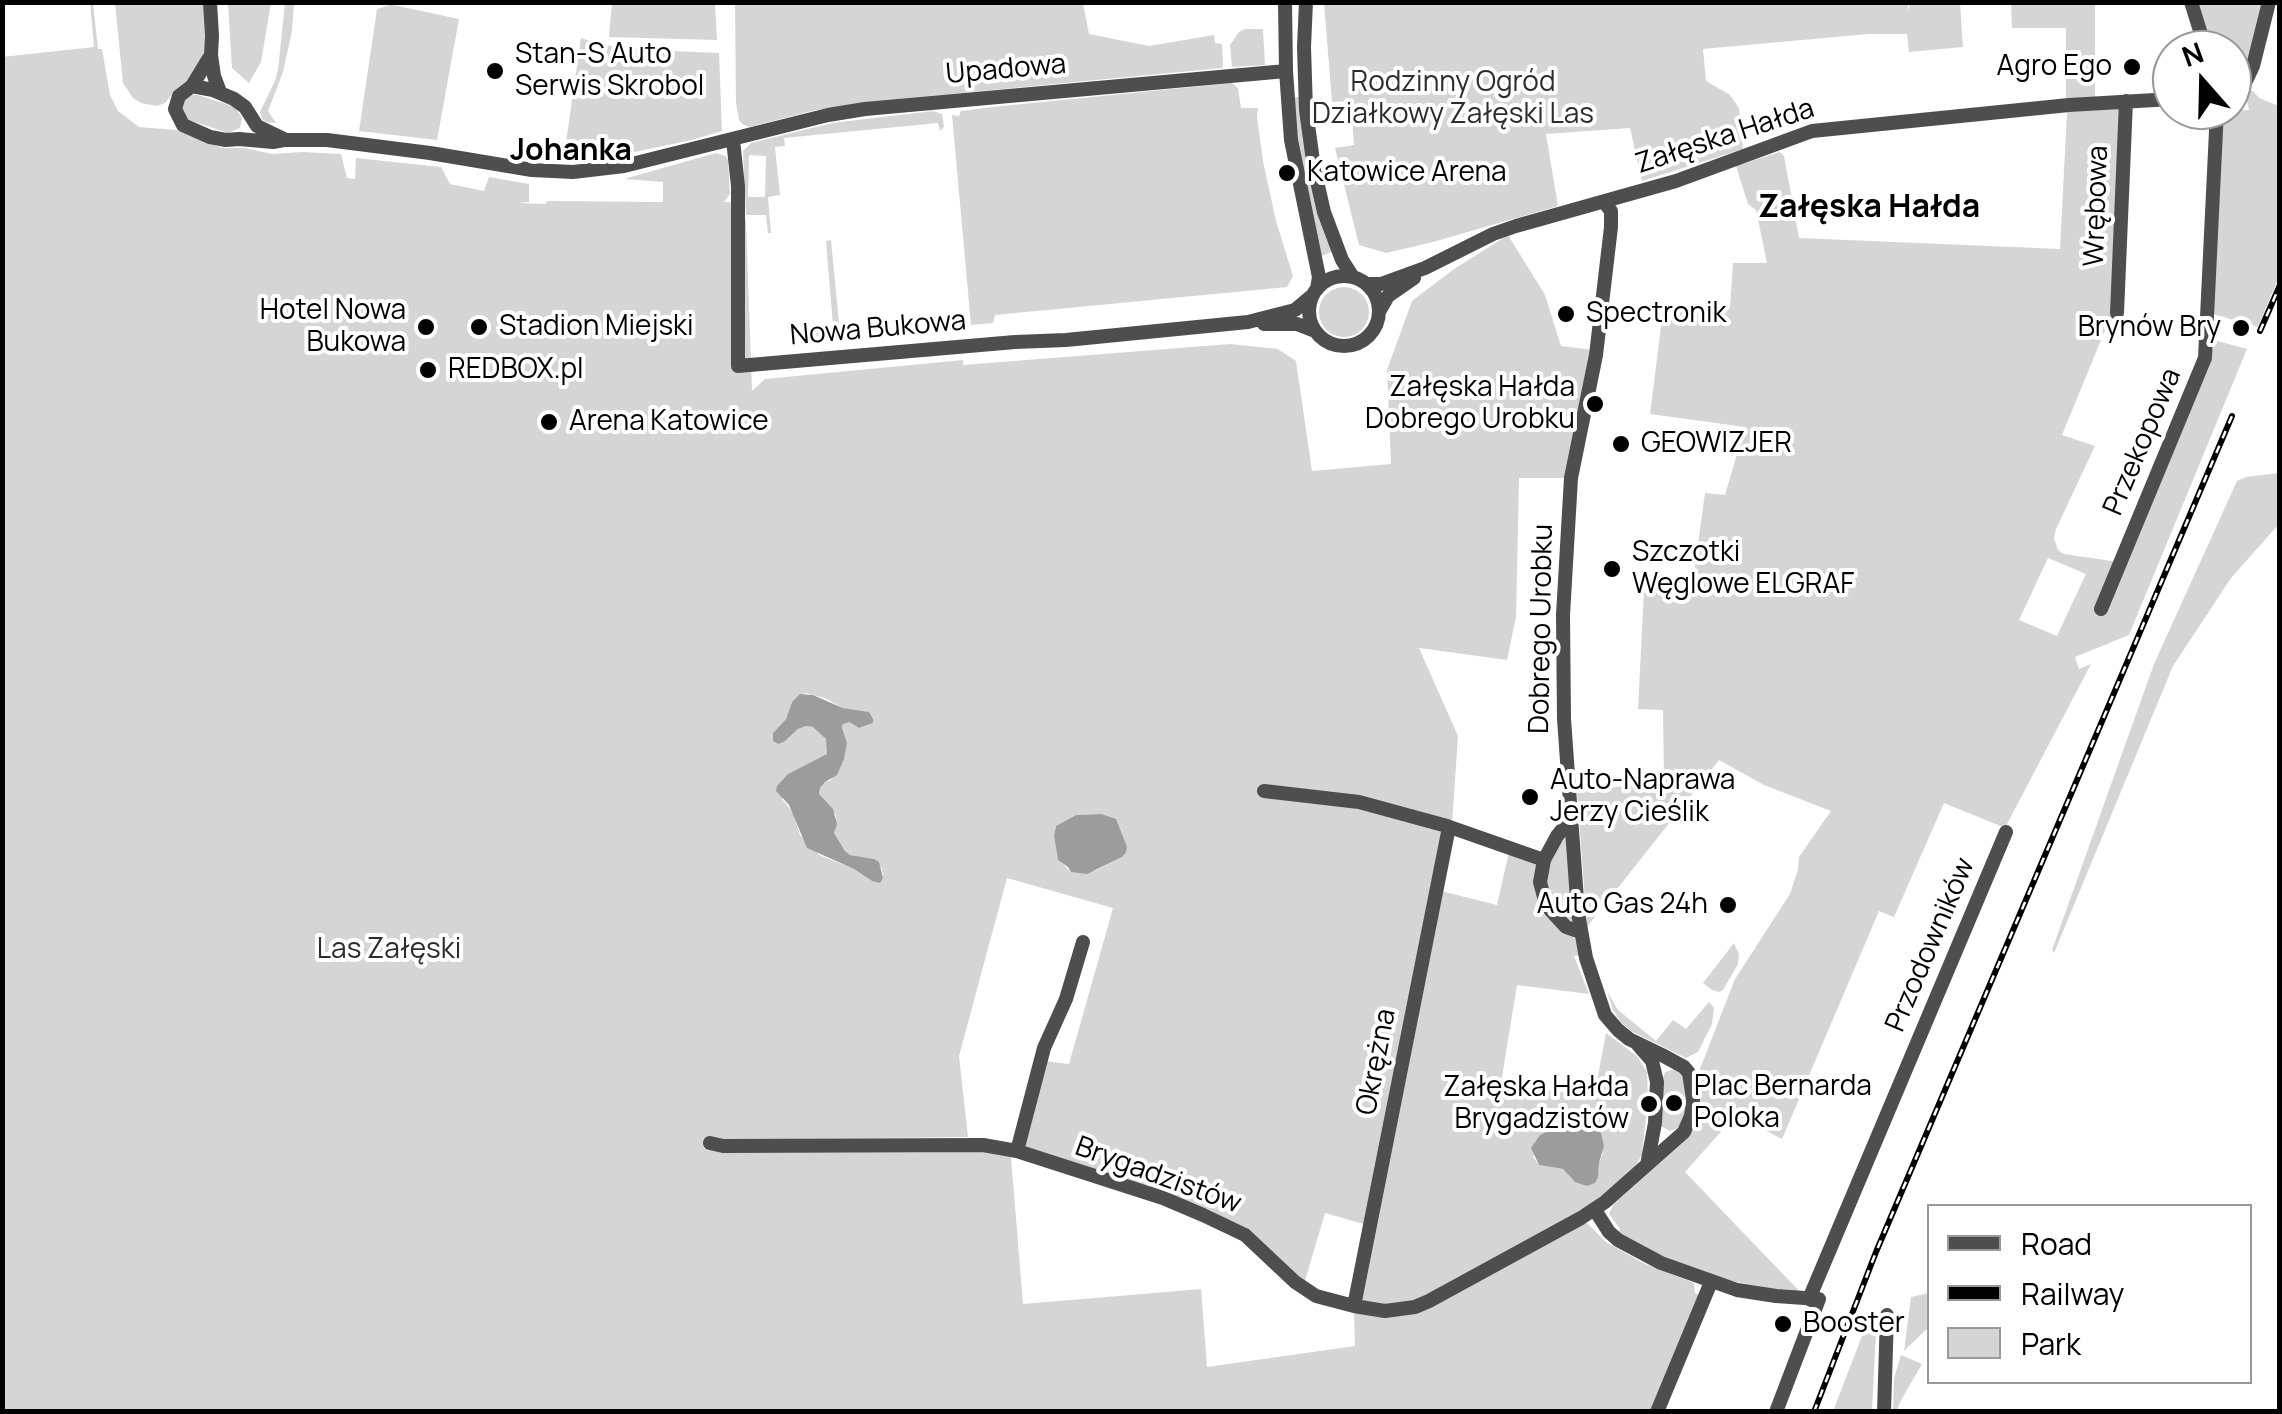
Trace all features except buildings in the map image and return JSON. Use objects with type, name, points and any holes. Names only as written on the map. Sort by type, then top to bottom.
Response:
[{"type":"street","points":[[210,2],[211,55],[220,92]]},
{"type":"street","points":[[1285,2],[1291,140],[1319,277],[1309,310],[1315,331],[1328,342],[1354,345],[1372,333],[1380,311],[1376,296],[1342,260],[1324,212],[1306,110],[1306,2]]},
{"type":"street","points":[[2192,2],[2200,30]]},
{"type":"street","points":[[2252,68],[2269,2]]},
{"type":"street","points":[[211,55],[192,86],[175,102],[180,122],[217,139],[233,140],[246,134],[252,121]]},
{"type":"street","name":"Upadowa","points":[[239,138],[273,142],[327,140],[532,170],[573,172],[624,166],[872,108],[1286,71]]},
{"type":"street","points":[[192,86],[220,92],[245,107],[252,121],[263,130],[284,140]]},
{"type":"street","name":"Załęska Hałda","points":[[1360,281],[1381,284],[1426,268],[1493,234],[1702,172],[1812,131],[2152,100]]},
{"type":"street","name":"Wrębowa","points":[[2117,313],[2126,101]]},
{"type":"street","name":"Przekopowa","points":[[2101,608],[2205,358],[2217,130]]},
{"type":"street","name":"Nowa Bukowa","points":[[734,140],[738,186],[738,366],[1248,322],[1297,324],[1315,331]]},
{"type":"street","name":"Dobrego Urobku","points":[[1604,202],[1612,217],[1596,355],[1572,478],[1564,598],[1564,719],[1580,932],[1605,1015],[1638,1044],[1677,1064]]},
{"type":"street","name":"Załęska Hałda","points":[[1380,311],[1388,296],[1426,268]]},
{"type":"street","points":[[1315,292],[1334,278],[1360,281]]},
{"type":"street","name":"Nowa Bukowa","points":[[1248,322],[1295,310],[1315,292]]},
{"type":"street","points":[[1264,792],[1359,802],[1449,827],[1544,860]]},
{"type":"street","points":[[1571,823],[1556,836],[1544,860],[1540,882],[1547,906],[1566,927],[1580,932]]},
{"type":"street","name":"Okrężna","points":[[1354,1306],[1449,827]]},
{"type":"street","name":"Przodowników","points":[[1776,1412],[1814,1299],[2006,832]]},
{"type":"street","points":[[1017,1151],[1044,1048],[1066,999],[1082,942]]},
{"type":"street","name":"Dobrego Urobku","points":[[1638,1044],[1652,1061],[1656,1082],[1648,1165]]},
{"type":"street","points":[[1656,1082],[1663,1070],[1677,1064],[1684,1067],[1692,1082],[1691,1116],[1684,1132],[1595,1210],[1608,1232],[1636,1252],[1711,1282],[1763,1294],[1814,1299]]},
{"type":"street","points":[[1655,1123],[1666,1135],[1684,1132]]},
{"type":"street","name":"Brygadzistów","points":[[710,1142],[723,1146],[982,1145],[1017,1151],[1163,1198],[1246,1235],[1295,1282],[1316,1296],[1385,1311],[1429,1301],[1595,1210]]},
{"type":"street","points":[[1656,1412],[1711,1282]]},
{"type":"street","points":[[1884,1412],[1887,1315]]},
{"type":"green space","name":"Las Załęski","points":[[90,3],[110,95],[118,111],[139,127],[176,130],[222,148],[272,154],[341,154],[347,178],[355,179],[356,158],[441,167],[450,184],[484,191],[489,177],[529,184],[529,202],[517,203],[663,202],[663,182],[624,179],[716,153],[726,156],[730,194],[724,202],[742,203],[746,222],[752,391],[765,379],[963,360],[963,365],[1230,344],[1278,349],[1296,361],[1312,471],[1391,464],[1387,370],[1412,301],[1508,235],[1545,295],[1561,346],[1593,350],[1567,478],[1519,478],[1516,617],[1507,660],[1419,648],[1458,736],[1452,824],[1367,1225],[1325,1213],[1304,1284],[1247,1233],[1021,1147],[1045,1061],[1069,1064],[1113,908],[1007,878],[959,1056],[968,1137],[796,1139],[985,1151],[1011,1157],[1023,1304],[1201,1289],[1207,1367],[1355,1346],[1354,1312],[1391,1316],[1587,1223],[1606,1242],[1643,1263],[1694,1283],[1695,1293],[1701,1296],[1651,1411],[3,1411],[2,57],[94,47]],"holes":[[[805,693],[843,708],[868,712],[873,719],[859,728],[849,722],[842,725],[847,743],[831,780],[825,782],[819,794],[836,815],[834,833],[845,851],[874,859],[883,878],[872,881],[819,855],[800,835],[793,813],[782,799],[788,774],[827,755],[826,739],[814,727],[798,729],[784,742],[773,741],[773,733],[786,719],[792,702]],[[1101,814],[1125,842],[1122,857],[1095,871],[1071,872],[1058,859],[1056,826],[1076,815]]]},
{"type":"green space","points":[[115,3],[204,3],[205,49],[199,67],[193,79],[165,103],[141,103],[123,83]]},
{"type":"green space","points":[[228,3],[271,3],[261,62],[249,83],[232,68]]},
{"type":"green space","points":[[285,3],[294,3],[292,31],[283,72],[268,111],[276,123],[266,122],[260,112],[278,70]]},
{"type":"green space","points":[[380,3],[393,3],[459,19],[437,140],[359,131],[377,9],[390,5]]},
{"type":"green space","points":[[612,3],[715,3],[717,40],[609,37]]},
{"type":"green space","points":[[735,3],[1083,3],[1089,34],[1149,46],[1214,35],[1215,43],[1222,44],[1223,65],[877,101],[816,110],[749,127],[739,120],[736,103]]},
{"type":"green space","name":"Rodzinny Ogród Działkowy Załęski Las","points":[[1324,3],[1908,3],[1908,11],[1910,3],[1960,3],[1963,47],[1909,52],[1907,34],[1869,34],[1703,49],[1706,81],[1730,95],[1739,108],[1743,149],[1642,181],[1630,128],[1546,134],[1558,206],[1386,253],[1359,245],[1335,148],[1354,145],[1351,101],[1332,102]]},
{"type":"green space","points":[[2011,3],[2095,3],[2095,97],[2066,99],[2066,28],[2012,28]]},
{"type":"green space","points":[[2197,3],[2263,3],[2252,50],[2252,30],[2204,30]]},
{"type":"green space","points":[[1245,29],[1263,29],[1265,65],[1232,67],[1230,45]]},
{"type":"green space","points":[[581,38],[603,45],[648,50],[719,53],[722,131],[601,159],[593,146],[573,147],[574,162],[563,163]]},
{"type":"green space","points":[[1232,83],[1238,88],[1241,108],[1258,108],[1263,161],[1293,276],[1287,287],[995,315],[993,323],[971,325],[952,115],[992,107]]},
{"type":"green space","points":[[2253,91],[2259,98],[2279,106],[2279,277],[2258,327],[2213,314],[2221,130],[2252,130]]},
{"type":"green space","points":[[191,95],[235,107],[242,118],[240,128],[228,133],[189,120],[182,108]]},
{"type":"green space","points":[[1292,97],[1300,97],[1332,252],[1321,256],[1300,164]]},
{"type":"green space","points":[[2124,108],[2116,313],[2108,323],[2062,435],[2095,446],[2056,529],[2058,550],[2125,563],[2210,365],[2214,340],[2247,349],[2129,635],[2075,657],[2079,669],[2091,664],[2005,828],[1944,803],[1894,917],[1879,911],[1782,1139],[1736,1115],[1685,1172],[1803,1295],[1716,1278],[1670,1260],[1619,1233],[1609,1214],[1613,1205],[1684,1141],[1695,1125],[1698,1074],[1735,979],[1790,894],[1799,857],[1831,811],[1764,785],[1719,760],[1587,927],[1577,791],[1664,782],[1663,710],[1638,709],[1644,590],[1691,596],[1705,493],[1725,495],[1745,427],[1650,414],[1664,303],[1730,308],[1733,263],[1767,263],[1756,210],[1748,204],[1736,166],[1780,152],[1784,156],[1799,238],[2060,249],[2067,112]],"holes":[[[2048,558],[2086,574],[2057,636],[2019,620]]]},
{"type":"green space","points":[[933,111],[942,114],[944,127],[940,131],[938,123],[784,138],[785,146],[775,147],[780,195],[768,197],[768,233],[766,215],[746,215],[743,151],[751,143],[832,123]],"holes":[[[749,155],[766,156],[765,197],[748,197]]]},
{"type":"green space","points":[[831,240],[840,334],[795,338],[797,329],[833,325],[826,241]]},
{"type":"green space","points":[[1334,288],[1354,288],[1368,302],[1368,322],[1354,336],[1334,336],[1320,322],[1320,302]]},
{"type":"green space","points":[[2279,473],[2279,524],[2231,578],[2173,666],[2054,953],[2154,664],[2237,481]]},
{"type":"green space","points":[[1561,835],[1566,835],[1573,922],[1570,923],[1554,907],[1545,876]]},
{"type":"green space","points":[[1509,852],[1534,862],[1538,898],[1546,917],[1579,942],[1582,955],[1574,956],[1589,994],[1517,985],[1501,1083],[1594,1097],[1606,1033],[1637,1056],[1647,1072],[1642,1154],[1635,1168],[1594,1203],[1423,1299],[1392,1306],[1362,1301],[1441,891],[1497,905]],"holes":[[[1567,1122],[1603,1153],[1599,1171],[1575,1182],[1563,1169],[1539,1165],[1533,1157],[1540,1135]]]},
{"type":"green space","points":[[1734,943],[1738,964],[1723,990],[1712,990],[1703,983]]},
{"type":"green space","points":[[1607,991],[1618,1010],[1656,1041],[1673,1020],[1686,1029],[1709,1002],[1714,1008],[1712,1024],[1698,1052],[1686,1058],[1631,1031],[1613,1010]]},
{"type":"green space","points":[[1681,1071],[1686,1081],[1686,1113],[1680,1127],[1670,1131],[1661,1126],[1660,1120],[1662,1081],[1665,1072]]},
{"type":"green space","points":[[1927,1293],[1927,1329],[1904,1351],[1911,1297]]},
{"type":"green space","points":[[1869,1318],[1876,1332],[1872,1411],[1833,1411]]},
{"type":"green space","points":[[1901,1355],[1922,1364],[1897,1411],[1893,1411],[1894,1378]]},
{"type":"shaded area","points":[[800,694],[869,712],[873,719],[873,723],[859,728],[849,722],[842,725],[847,743],[844,759],[837,775],[825,782],[819,794],[833,809],[837,824],[834,833],[845,851],[879,862],[883,878],[880,883],[807,848],[789,805],[776,791],[788,774],[827,754],[826,739],[813,727],[798,729],[784,742],[773,741],[773,733]]},
{"type":"shaded area","points":[[1101,814],[1116,819],[1126,852],[1087,874],[1071,872],[1058,860],[1056,826],[1076,815]]},
{"type":"shaded area","points":[[1580,1119],[1587,1120],[1601,1133],[1604,1146],[1598,1177],[1587,1186],[1575,1182],[1563,1169],[1539,1165],[1531,1148],[1540,1135]]},
{"type":"railway","points":[[2260,331],[2280,285]]},
{"type":"railway","points":[[1814,1412],[1876,1252],[2232,416]]},
{"type":"place","name":"Agro Ego","points":[[2132,67]]},
{"type":"place","name":"Stan-S Auto Serwis Skrobol","points":[[495,71]]},
{"type":"place","name":"Katowice Arena","points":[[1287,173]]},
{"type":"place","name":"Spectronik","points":[[1566,314]]},
{"type":"place","name":"Hotel Nowa Bukowa","points":[[426,327]]},
{"type":"place","name":"Stadion Miejski","points":[[479,327]]},
{"type":"place","name":"Brynów Bry","points":[[2241,328]]},
{"type":"place","name":"REDBOX.pl","points":[[428,370]]},
{"type":"place","name":"Załęska Hałda Dobrego Urobku","points":[[1595,404]]},
{"type":"place","name":"Arena Katowice","points":[[549,422]]},
{"type":"place","name":"GEOWIZJER","points":[[1621,444]]},
{"type":"place","name":"Szczotki Węglowe ELGRAF","points":[[1612,569]]},
{"type":"place","name":"Auto-Naprawa Jerzy Cieślik","points":[[1530,797]]},
{"type":"place","name":"Auto Gas 24h","points":[[1728,905]]},
{"type":"place","name":"Plac Bernarda Poloka","points":[[1674,1103]]},
{"type":"place","name":"Załęska Hałda Brygadzistów","points":[[1649,1104]]},
{"type":"place","name":"Booster","points":[[1783,1324]]},
{"type":"district","name":"Johanka","points":[[571,152]]},
{"type":"district","name":"Załęska Hałda","points":[[1869,208]]}]
